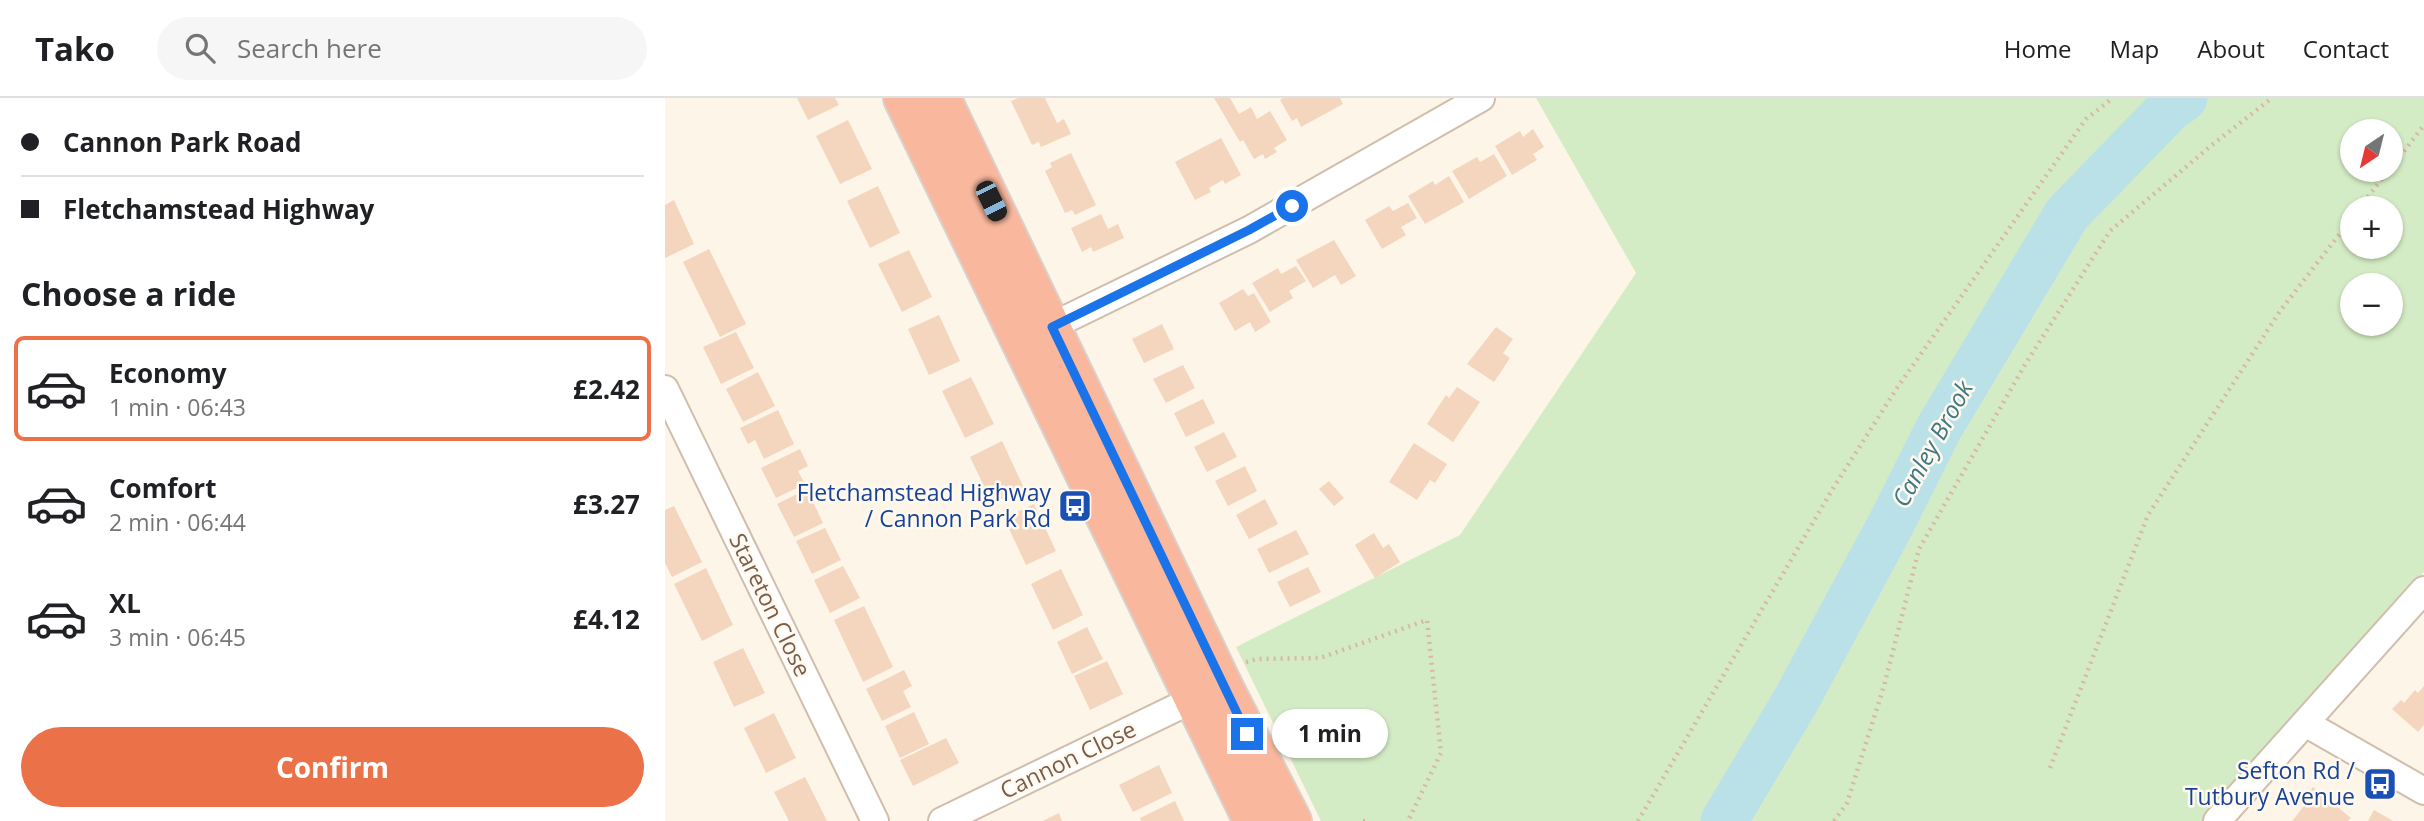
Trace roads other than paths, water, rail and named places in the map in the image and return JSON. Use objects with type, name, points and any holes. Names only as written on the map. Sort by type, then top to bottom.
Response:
[{"type":"highway","points":[[903,98],[1252,821]]},
{"type":"highway","points":[[941,98],[1225,690],[1292,821]]},
{"type":"street","points":[[1052,327],[1249,230],[1481,98]]},
{"type":"street","name":"Stareton Close","points":[[665,390],[875,821]]},
{"type":"street","points":[[2217,821],[2424,590]]},
{"type":"street","name":"Cannon Close","points":[[942,821],[1194,699]]},
{"type":"street","points":[[2305,723],[2424,791]]},
{"type":"waterway","name":"Canley Brook","points":[[1724,821],[1795,702],[1892,522],[1939,428],[2067,214],[2169,109],[2184,98]]},
{"type":"place","name":"Fletchamstead Highway / Cannon Park Rd","points":[[1075,506]]},
{"type":"place","name":"Sefton Rd / Tutbury Avenue","points":[[2380,784]]}]
